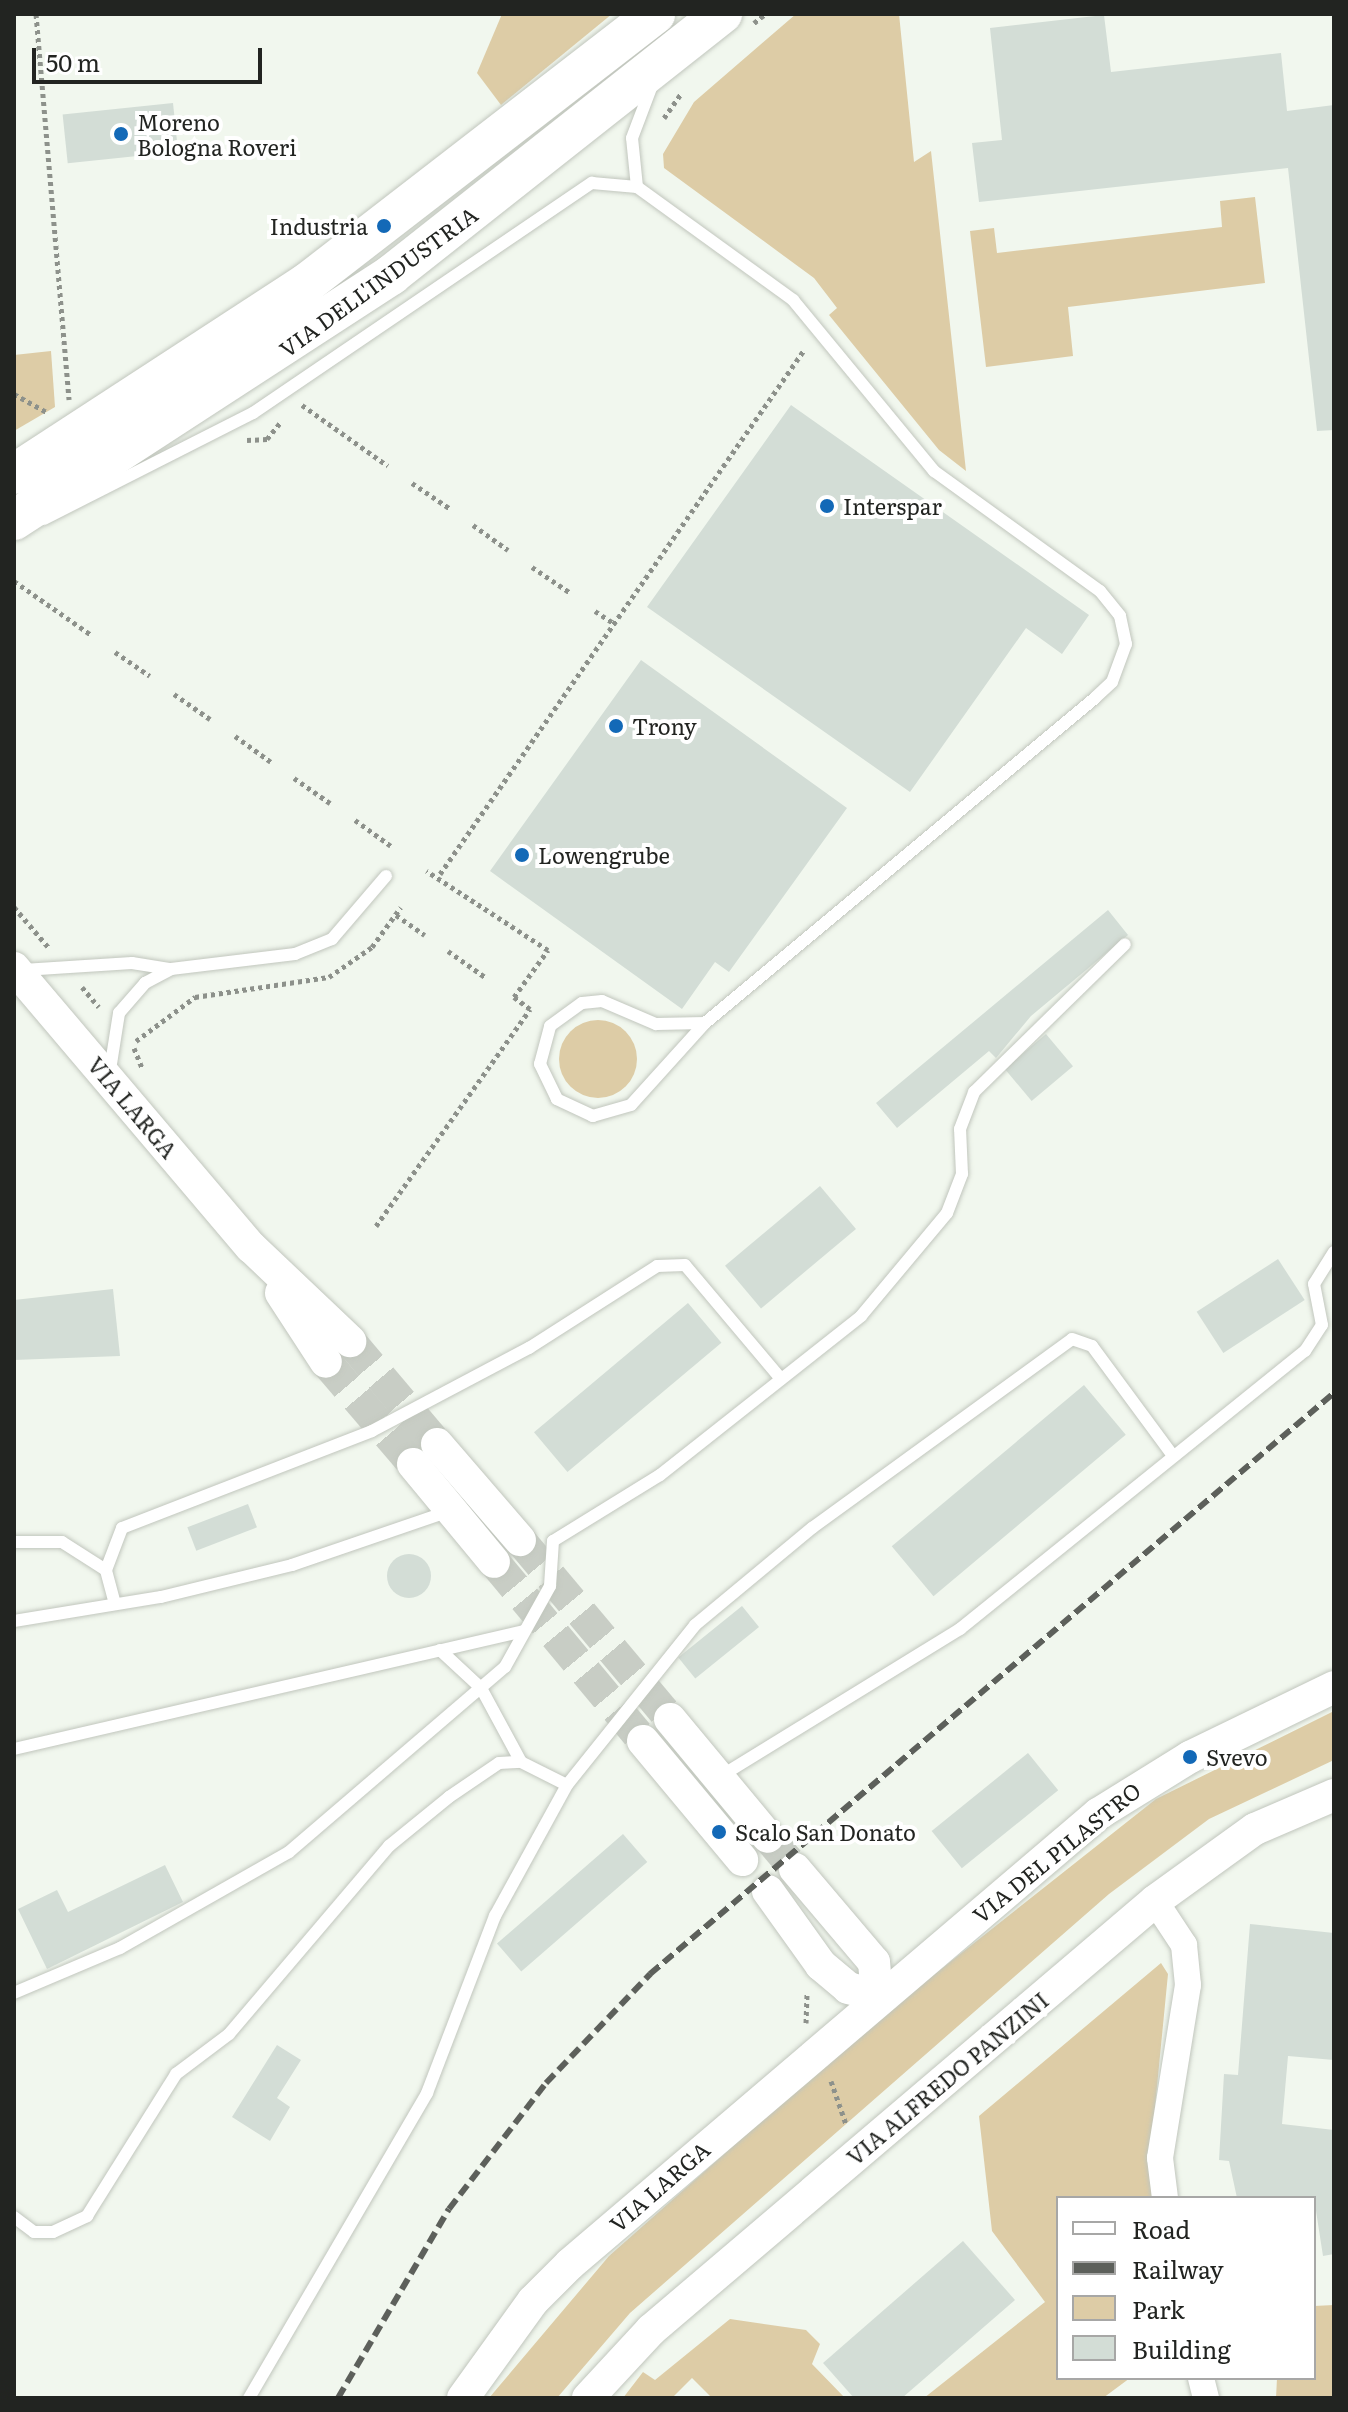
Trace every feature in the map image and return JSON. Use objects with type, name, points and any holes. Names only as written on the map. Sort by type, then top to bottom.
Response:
[{"type":"main road","name":"VIA DELL'INDUSTRIA","points":[[14,474],[307,283],[655,14]]},
{"type":"main road","name":"VIA DELL'INDUSTRIA","points":[[14,520],[391,275],[683,67],[734,22]]},
{"type":"street","name":"VIA LARGA","points":[[15,969],[338,1352]]},
{"type":"street","points":[[494,1562],[450,1511],[425,1454],[520,1540]]},
{"type":"street","name":"VIA DEL PILASTRO","points":[[877,1995],[1142,1783],[1334,1687]]},
{"type":"street","points":[[670,1719],[768,1837]]},
{"type":"street","points":[[643,1741],[742,1860]]},
{"type":"street","name":"VIA ALFREDO PANZINI","points":[[588,2398],[651,2330],[1155,1901],[1255,1829],[1334,1795]]},
{"type":"street","points":[[768,1891],[821,1965],[848,1988],[877,1995],[874,1962],[795,1869]]},
{"type":"street","points":[[1155,1901],[1184,1945],[1188,1985],[1160,2158],[1165,2196]]},
{"type":"street","name":"VIA LARGA","points":[[463,2398],[533,2301],[570,2264],[877,1995]]},
{"type":"lane","points":[[637,187],[630,151],[636,120],[683,67]]},
{"type":"lane","points":[[14,528],[63,513],[253,413],[582,186],[637,187],[793,300],[934,471],[1100,591],[1120,616],[1126,644],[1112,682],[1095,698],[705,1023],[631,1105],[613,1114],[574,1111],[546,1084],[540,1064],[550,1026],[582,1003],[622,1006],[656,1024],[705,1023]]},
{"type":"lane","points":[[15,969],[132,963],[171,969],[315,948],[341,931],[386,876]]},
{"type":"lane","points":[[14,1993],[120,1948],[289,1852],[505,1667],[550,1586],[553,1541],[660,1475],[861,1316],[947,1213],[962,1174],[960,1129],[988,1072],[1125,944]]},
{"type":"lane","points":[[111,1082],[119,1013],[145,983],[171,969]]},
{"type":"lane","points":[[718,1778],[949,1637],[1305,1351],[1322,1325],[1314,1284],[1334,1252]]},
{"type":"lane","points":[[115,1604],[106,1570],[122,1528],[372,1431],[529,1348],[657,1266],[685,1265],[781,1379]]},
{"type":"lane","points":[[249,2398],[413,2120],[495,1916],[567,1785],[695,1625],[812,1528],[1023,1376],[1052,1347],[1072,1339],[1092,1346],[1173,1456]]},
{"type":"lane","points":[[14,1621],[115,1604],[292,1565],[450,1511]]},
{"type":"lane","points":[[14,1542],[62,1542],[106,1570]]},
{"type":"lane","points":[[14,1749],[524,1631]]},
{"type":"lane","points":[[440,1650],[481,1688],[521,1762]]},
{"type":"lane","points":[[14,2217],[34,2232],[53,2232],[87,2216],[176,2074],[229,2034],[389,1846],[499,1763],[521,1762],[567,1785]]},
{"type":"path","points":[[36,14],[70,411]]},
{"type":"path","points":[[734,22],[765,14]]},
{"type":"path","points":[[659,126],[683,67]]},
{"type":"path","points":[[440,874],[806,352],[794,338]]},
{"type":"path","points":[[14,394],[59,418]]},
{"type":"path","points":[[301,405],[388,466]]},
{"type":"path","points":[[267,439],[285,417]]},
{"type":"path","points":[[412,483],[449,508]]},
{"type":"path","points":[[473,525],[508,550]]},
{"type":"path","points":[[532,567],[569,592]]},
{"type":"path","points":[[14,581],[90,634]]},
{"type":"path","points":[[595,611],[615,624]]},
{"type":"path","points":[[115,652],[150,676]]},
{"type":"path","points":[[174,694],[210,719]]},
{"type":"path","points":[[235,736],[271,762]]},
{"type":"path","points":[[294,778],[330,803]]},
{"type":"path","points":[[355,820],[391,846]]},
{"type":"path","points":[[376,1226],[530,1009],[514,997],[548,950],[440,874],[427,871]]},
{"type":"path","points":[[14,907],[57,957]]},
{"type":"path","points":[[132,1045],[195,997],[329,977],[372,947],[401,907]]},
{"type":"path","points":[[396,915],[425,935]]},
{"type":"path","points":[[448,951],[485,977]]},
{"type":"path","points":[[77,980],[106,1015]]},
{"type":"green space","points":[[502,14],[612,14],[501,105],[477,73]]},
{"type":"green space","points":[[796,14],[899,14],[914,162],[931,151],[966,471],[939,450],[829,315],[837,308],[814,278],[664,168],[663,154],[694,102]]},
{"type":"green space","points":[[1255,197],[1265,283],[1068,307],[1073,356],[986,367],[970,231],[994,228],[997,253],[1222,227],[1220,201]]},
{"type":"green space","points":[[51,351],[55,407],[14,431],[14,355]]},
{"type":"green space","points":[[598,1020],[613,1023],[625,1032],[634,1044],[637,1059],[634,1074],[625,1086],[613,1095],[598,1098],[583,1095],[571,1086],[562,1074],[559,1059],[562,1044],[571,1032],[583,1023]]},
{"type":"green space","points":[[1334,1711],[1334,1760],[1209,1819],[1109,1894],[630,2313],[557,2398],[489,2398],[609,2256],[863,2031],[1156,1799]]},
{"type":"green space","points":[[1161,1963],[1168,1974],[1150,2158],[1156,2196],[1056,2196],[1056,2380],[1127,2380],[1103,2398],[924,2398],[1045,2302],[992,2231],[979,2116]]},
{"type":"green space","points":[[1334,2305],[1334,2398],[1276,2398],[1277,2380],[1316,2380],[1316,2306]]},
{"type":"green space","points":[[730,2319],[806,2330],[820,2344],[812,2364],[845,2398],[712,2398],[692,2378],[672,2398],[623,2398],[643,2372],[655,2380]]},
{"type":"building","points":[[1104,15],[1111,72],[1281,53],[1287,111],[1334,105],[1334,430],[1317,431],[1288,168],[979,202],[972,143],[1002,140],[990,28]]},
{"type":"building","name":"Moreno Bologna Roveri","points":[[173,103],[178,152],[68,163],[63,115]]},
{"type":"building","name":"Interspar","points":[[791,405],[1089,615],[1062,654],[1026,628],[910,792],[647,607]]},
{"type":"building","points":[[641,660],[847,808],[729,972],[715,962],[682,1009],[490,871]]},
{"type":"building","points":[[1108,910],[1128,935],[1031,1016],[996,1058],[989,1051],[897,1128],[876,1103]]},
{"type":"building","points":[[1046,1034],[1073,1066],[1032,1101],[1005,1069]]},
{"type":"building","points":[[820,1186],[856,1229],[761,1309],[725,1266]]},
{"type":"building","points":[[1278,1259],[1305,1300],[1223,1353],[1197,1312]]},
{"type":"building","points":[[113,1289],[120,1356],[14,1360],[14,1300]]},
{"type":"building","points":[[688,1303],[721,1343],[567,1472],[534,1432]]},
{"type":"building","points":[[1084,1385],[1126,1435],[934,1596],[892,1546]]},
{"type":"building","points":[[248,1504],[257,1527],[196,1551],[187,1527]]},
{"type":"building","points":[[409,1554],[425,1560],[431,1576],[425,1592],[409,1598],[393,1592],[387,1576],[393,1560]]},
{"type":"building","points":[[742,1606],[759,1627],[695,1679],[678,1658]]},
{"type":"building","points":[[1028,1753],[1058,1790],[962,1868],[932,1831]]},
{"type":"building","points":[[623,1834],[647,1862],[521,1971],[497,1944]]},
{"type":"building","points":[[165,1865],[183,1902],[47,1969],[18,1909],[57,1890],[68,1912]]},
{"type":"building","points":[[1250,1924],[1334,1933],[1334,2060],[1288,2056],[1282,2124],[1334,2130],[1334,2254],[1323,2256],[1316,2196],[1237,2196],[1229,2161],[1219,2160],[1224,2074],[1238,2075]]},
{"type":"building","points":[[277,2045],[301,2060],[277,2098],[290,2107],[270,2141],[232,2117]]},
{"type":"building","points":[[963,2241],[1015,2300],[902,2398],[854,2398],[823,2363]]},
{"type":"tunnel","points":[[350,1341],[437,1444]]},
{"type":"tunnel","points":[[326,1362],[413,1464]]},
{"type":"tunnel","points":[[520,1540],[670,1719]]},
{"type":"tunnel","points":[[494,1562],[643,1741]]},
{"type":"tunnel","points":[[768,1837],[795,1869]]},
{"type":"railway","points":[[338,2398],[449,2209],[546,2083],[650,1974],[1334,1393]]},
{"type":"place","name":"Moreno Bologna Roveri","points":[[121,134]]},
{"type":"place","name":"Industria","points":[[384,226]]},
{"type":"place","name":"Interspar","points":[[827,506]]},
{"type":"place","name":"Trony","points":[[616,726]]},
{"type":"place","name":"Lowengrube","points":[[522,855]]},
{"type":"place","name":"Svevo","points":[[1190,1757]]},
{"type":"place","name":"Scalo San Donato","points":[[719,1832]]}]
